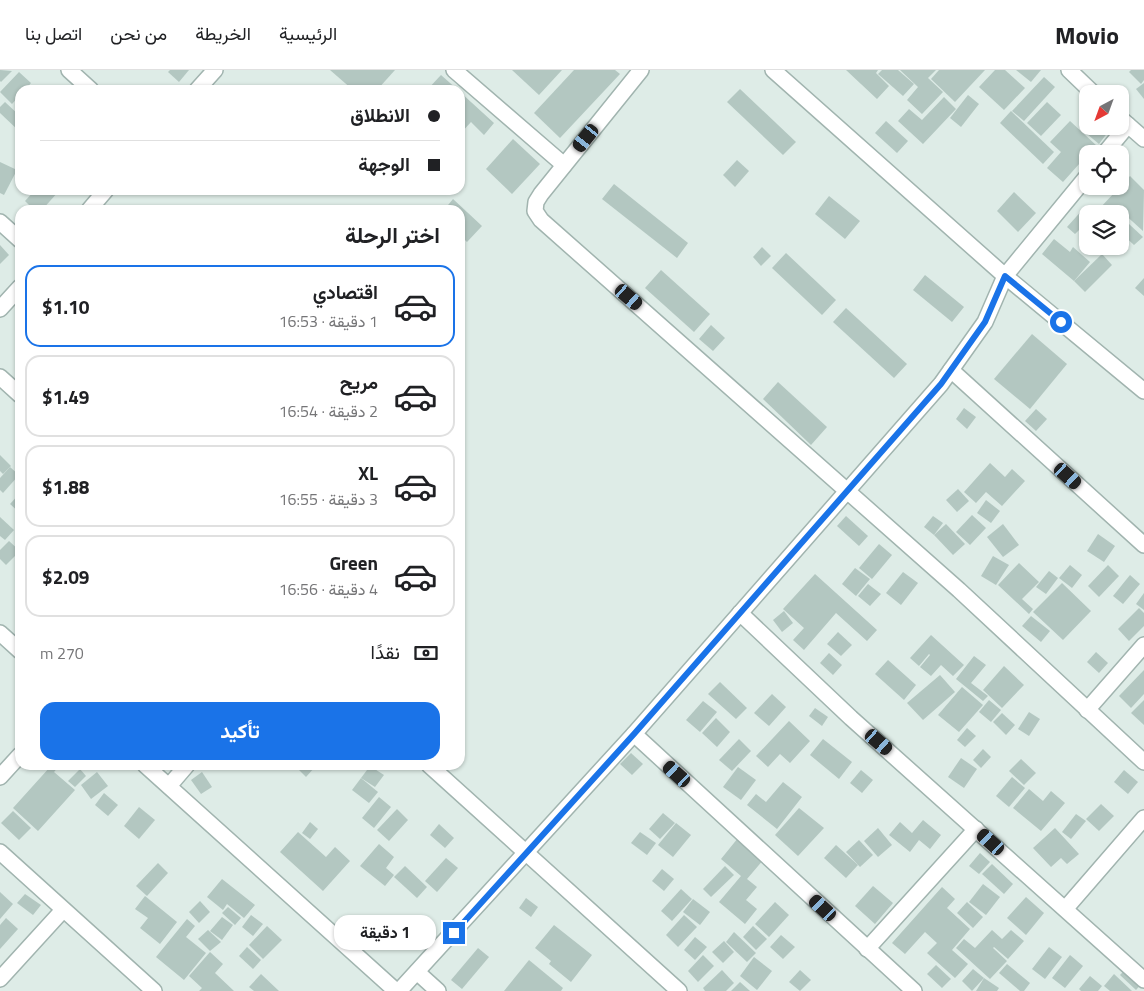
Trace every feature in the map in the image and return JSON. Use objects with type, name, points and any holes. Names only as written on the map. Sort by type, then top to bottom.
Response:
[{"type":"street","points":[[69,70],[85,85]]},
{"type":"street","points":[[202,85],[215,70]]},
{"type":"street","points":[[454,70],[564,165]]},
{"type":"street","points":[[641,70],[536,202],[535,211],[541,220],[960,590],[1144,762]]},
{"type":"street","points":[[773,70],[1005,276],[1144,391]]},
{"type":"street","points":[[1069,70],[1085,85]]},
{"type":"street","points":[[1129,126],[1144,139]]},
{"type":"street","points":[[151,770],[397,991],[417,972],[526,854],[634,734],[951,370],[985,322],[1005,276],[1079,186]]},
{"type":"street","points":[[93,205],[102,195]]},
{"type":"street","points":[[0,222],[15,236]]},
{"type":"street","points":[[0,309],[15,292]]},
{"type":"street","points":[[951,370],[1144,545]]},
{"type":"street","points":[[0,377],[15,390]]},
{"type":"street","points":[[740,613],[852,718],[1144,980]]},
{"type":"street","points":[[0,633],[15,646]]},
{"type":"street","points":[[1087,710],[1144,645]]},
{"type":"street","points":[[634,734],[914,991]]},
{"type":"street","points":[[0,777],[15,760]]},
{"type":"street","points":[[169,786],[183,770]]},
{"type":"street","points":[[434,770],[679,991]]},
{"type":"street","points":[[1066,908],[1144,818]]},
{"type":"street","points":[[867,949],[976,829]]},
{"type":"street","points":[[0,852],[154,991]]},
{"type":"street","points":[[0,979],[63,910]]},
{"type":"street","points":[[417,972],[438,991]]},
{"type":"building","points":[[0,70],[12,71],[1,82],[0,81]]},
{"type":"building","points":[[170,70],[189,70],[179,82],[168,72]]},
{"type":"building","points":[[330,70],[395,70],[382,85],[347,85]]},
{"type":"building","points":[[512,70],[562,70],[539,95]]},
{"type":"building","points":[[574,70],[615,70],[620,74],[560,138],[534,113]]},
{"type":"building","points":[[846,70],[878,70],[876,73],[889,86],[877,99]]},
{"type":"building","points":[[882,70],[898,70],[914,84],[903,96],[878,74]]},
{"type":"building","points":[[900,70],[936,70],[928,78],[943,92],[922,114],[907,100],[918,87]]},
{"type":"building","points":[[939,70],[985,70],[955,102],[931,79]]},
{"type":"building","points":[[995,70],[1005,70],[1025,88],[1004,110],[979,87]]},
{"type":"building","points":[[1016,70],[1041,70],[1031,82]]},
{"type":"building","points":[[1131,70],[1144,70],[1144,80],[1141,84],[1129,72]]},
{"type":"building","points":[[19,72],[31,83],[29,85],[15,85],[15,101],[12,104],[0,92]]},
{"type":"building","points":[[441,75],[452,85],[432,85]]},
{"type":"building","points":[[1044,77],[1055,87],[1024,121],[1012,111]]},
{"type":"building","points":[[1144,83],[1144,99],[1136,89]]},
{"type":"building","points":[[740,89],[796,142],[783,155],[727,102]]},
{"type":"building","points":[[968,95],[979,104],[961,127],[950,118]]},
{"type":"building","points":[[465,97],[494,123],[484,135],[471,122],[465,129]]},
{"type":"building","points":[[944,97],[956,109],[923,144],[898,121],[909,109],[922,120]]},
{"type":"building","points":[[5,102],[15,111],[15,127],[0,113],[0,107]]},
{"type":"building","points":[[1047,102],[1061,115],[1041,136],[1027,123]]},
{"type":"building","points":[[1011,111],[1054,152],[1043,164],[1000,123]]},
{"type":"building","points":[[886,121],[908,141],[897,153],[875,133]]},
{"type":"building","points":[[1070,121],[1079,129],[1079,135],[1085,135],[1096,145],[1079,145],[1079,164],[1063,182],[1047,168],[1061,152],[1050,142]]},
{"type":"building","points":[[1088,135],[1106,135],[1099,144]]},
{"type":"building","points":[[513,139],[540,164],[512,194],[486,169]]},
{"type":"building","points":[[737,160],[749,171],[735,187],[723,175]]},
{"type":"building","points":[[0,162],[15,169],[15,174],[4,195],[0,193]]},
{"type":"building","points":[[1129,177],[1144,190],[1143,231],[1129,218],[1129,205],[1103,205],[1112,195],[1129,195]]},
{"type":"building","points":[[614,184],[688,243],[677,258],[602,199]]},
{"type":"building","points":[[1014,192],[1036,213],[1018,232],[997,211]]},
{"type":"building","points":[[30,195],[55,195],[46,205],[29,205],[25,201]]},
{"type":"building","points":[[829,196],[860,221],[845,239],[815,214]]},
{"type":"building","points":[[453,199],[459,205],[448,205]]},
{"type":"building","points":[[465,210],[482,226],[467,242],[465,240]]},
{"type":"building","points":[[1079,214],[1079,230],[1075,234],[1067,227]]},
{"type":"building","points":[[1129,224],[1143,237],[1134,245],[1129,240]]},
{"type":"building","points":[[1054,239],[1070,252],[1073,247],[1079,252],[1079,255],[1082,255],[1090,262],[1074,281],[1042,254]]},
{"type":"building","points":[[0,245],[9,255],[0,264]]},
{"type":"building","points":[[762,247],[771,256],[761,266],[753,257]]},
{"type":"building","points":[[786,253],[836,300],[822,315],[772,268]]},
{"type":"building","points":[[1101,255],[1112,265],[1085,292],[1074,281]]},
{"type":"building","points":[[661,270],[710,314],[694,332],[645,288]]},
{"type":"building","points":[[925,275],[964,307],[952,322],[913,290]]},
{"type":"building","points":[[1144,278],[1144,296],[1135,288]]},
{"type":"building","points":[[846,308],[907,364],[894,378],[833,322]]},
{"type":"building","points":[[711,325],[725,338],[713,351],[699,339]]},
{"type":"building","points":[[1032,334],[1067,364],[1030,409],[994,379]]},
{"type":"building","points":[[778,382],[827,427],[811,445],[763,399]]},
{"type":"building","points":[[964,408],[976,417],[967,429],[956,419]]},
{"type":"building","points":[[1036,409],[1047,419],[1036,431],[1025,421]]},
{"type":"building","points":[[0,455],[11,466],[3,474],[0,471]]},
{"type":"building","points":[[990,463],[1005,477],[1012,469],[1025,481],[1002,506],[986,492],[976,503],[964,492]]},
{"type":"building","points":[[10,467],[15,471],[15,480],[3,493],[0,490],[0,478]]},
{"type":"building","points":[[958,489],[969,501],[957,512],[946,500]]},
{"type":"building","points":[[15,498],[15,508],[10,504]]},
{"type":"building","points":[[986,500],[1000,511],[991,523],[977,513]]},
{"type":"building","points":[[972,515],[986,528],[970,545],[956,532]]},
{"type":"building","points":[[846,516],[868,536],[859,546],[837,526]]},
{"type":"building","points":[[933,516],[943,523],[934,535],[924,527]]},
{"type":"building","points":[[0,517],[14,530],[5,540],[0,536]]},
{"type":"building","points":[[946,524],[965,544],[953,555],[934,535]]},
{"type":"building","points":[[1003,524],[1019,545],[1003,557],[987,537]]},
{"type":"building","points":[[1098,534],[1115,546],[1104,562],[1087,551]]},
{"type":"building","points":[[9,541],[15,546],[15,556],[6,565],[0,559],[0,550]]},
{"type":"building","points":[[879,544],[892,555],[872,579],[859,568]]},
{"type":"building","points":[[993,556],[1009,565],[996,585],[981,576]]},
{"type":"building","points":[[1019,563],[1039,582],[1022,599],[1033,609],[1029,614],[998,585]]},
{"type":"building","points":[[1070,565],[1082,575],[1072,588],[1059,578]]},
{"type":"building","points":[[1108,565],[1119,576],[1099,597],[1088,586]]},
{"type":"building","points":[[855,568],[870,579],[856,596],[842,584]]},
{"type":"building","points":[[1049,571],[1058,578],[1046,594],[1036,587]]},
{"type":"building","points":[[903,572],[918,583],[901,605],[886,593]]},
{"type":"building","points":[[815,574],[877,630],[867,641],[836,613],[804,650],[793,640],[804,628],[783,609]]},
{"type":"building","points":[[1130,575],[1140,584],[1123,604],[1113,596]]},
{"type":"building","points":[[1062,583],[1091,611],[1063,640],[1033,612]]},
{"type":"building","points":[[868,584],[881,594],[870,606],[858,596]]},
{"type":"building","points":[[1144,593],[1144,610],[1136,604]]},
{"type":"building","points":[[1139,608],[1144,613],[1144,626],[1129,641],[1118,629]]},
{"type":"building","points":[[784,611],[793,623],[782,632],[773,620]]},
{"type":"building","points":[[1031,616],[1050,631],[1041,642],[1022,626]]},
{"type":"building","points":[[838,632],[852,645],[841,656],[827,644]]},
{"type":"building","points":[[931,635],[964,665],[953,676],[941,665],[931,676],[920,667],[929,654],[919,666],[910,658]]},
{"type":"building","points":[[1096,652],[1108,663],[1099,673],[1087,662]]},
{"type":"building","points":[[829,653],[842,665],[833,675],[820,663]]},
{"type":"building","points":[[974,656],[986,665],[971,683],[988,696],[983,701],[956,679]]},
{"type":"building","points":[[888,660],[916,685],[904,700],[875,674]]},
{"type":"building","points":[[1004,666],[1024,685],[1002,708],[983,690]]},
{"type":"building","points":[[1144,670],[1144,694],[1131,708],[1119,696]]},
{"type":"building","points":[[940,675],[955,692],[923,720],[907,703]]},
{"type":"building","points":[[720,682],[747,708],[736,719],[708,694]]},
{"type":"building","points":[[962,687],[983,705],[959,732],[938,715]]},
{"type":"building","points":[[772,694],[786,707],[769,726],[754,713]]},
{"type":"building","points":[[989,700],[1001,710],[991,722],[979,712]]},
{"type":"building","points":[[1144,700],[1144,725],[1131,713]]},
{"type":"building","points":[[703,701],[717,712],[700,732],[686,720]]},
{"type":"building","points":[[815,708],[828,717],[822,726],[809,716]]},
{"type":"building","points":[[1029,712],[1040,719],[1029,736],[1018,729]]},
{"type":"building","points":[[1002,713],[1015,725],[1006,735],[993,722]]},
{"type":"building","points":[[716,718],[730,732],[717,747],[702,733]]},
{"type":"building","points":[[789,721],[810,741],[790,763],[780,754],[768,767],[756,756]]},
{"type":"building","points":[[967,728],[976,736],[965,747],[957,740]]},
{"type":"building","points":[[739,739],[751,751],[732,771],[719,760]]},
{"type":"building","points":[[823,739],[852,762],[839,779],[810,755]]},
{"type":"building","points":[[983,749],[991,757],[981,768],[973,760]]},
{"type":"building","points":[[631,753],[643,764],[632,775],[620,764]]},
{"type":"building","points":[[961,758],[977,769],[964,788],[948,777]]},
{"type":"building","points":[[1021,759],[1036,773],[1024,785],[1009,771]]},
{"type":"building","points":[[738,767],[756,780],[741,800],[723,787]]},
{"type":"building","points":[[47,770],[56,770],[54,772],[75,790],[38,831],[13,808]]},
{"type":"building","points":[[79,770],[86,776],[75,787],[68,781]]},
{"type":"building","points":[[299,770],[312,770],[306,777]]},
{"type":"building","points":[[367,770],[376,770],[384,775],[375,787],[361,778]]},
{"type":"building","points":[[861,770],[873,780],[862,793],[850,783]]},
{"type":"building","points":[[1124,770],[1138,782],[1128,794],[1114,782]]},
{"type":"building","points":[[97,772],[108,786],[91,799],[81,785]]},
{"type":"building","points":[[202,772],[212,787],[201,794],[191,780]]},
{"type":"building","points":[[1012,777],[1025,788],[1009,807],[996,796]]},
{"type":"building","points":[[361,778],[378,792],[369,803],[352,790]]},
{"type":"building","points":[[783,782],[802,797],[777,829],[747,805],[756,794],[766,802]]},
{"type":"building","points":[[1029,789],[1043,801],[1051,791],[1065,803],[1041,831],[1013,808]]},
{"type":"building","points":[[104,793],[118,805],[108,816],[95,805]]},
{"type":"building","points":[[379,797],[391,807],[374,828],[362,818]]},
{"type":"building","points":[[1101,804],[1114,816],[1099,831],[1086,819]]},
{"type":"building","points":[[139,807],[155,820],[139,839],[124,826]]},
{"type":"building","points":[[799,808],[824,828],[798,856],[775,835]]},
{"type":"building","points":[[397,809],[408,820],[389,841],[377,830]]},
{"type":"building","points":[[13,811],[31,828],[19,840],[1,823]]},
{"type":"building","points":[[663,813],[675,823],[660,839],[649,829]]},
{"type":"building","points":[[1076,814],[1086,821],[1071,839],[1062,832]]},
{"type":"building","points":[[923,820],[941,835],[930,849],[919,840],[910,852],[889,835],[900,822],[912,833]]},
{"type":"building","points":[[310,822],[318,829],[310,839],[302,833]]},
{"type":"building","points":[[676,823],[691,835],[673,857],[658,845]]},
{"type":"building","points":[[439,824],[454,838],[445,848],[430,835]]},
{"type":"building","points":[[878,828],[892,845],[878,857],[864,841]]},
{"type":"building","points":[[1055,828],[1079,854],[1067,864],[1061,858],[1051,867],[1033,848]]},
{"type":"building","points":[[298,832],[326,857],[335,847],[350,861],[323,891],[280,852]]},
{"type":"building","points":[[640,832],[656,843],[647,855],[631,843]]},
{"type":"building","points":[[738,838],[764,859],[747,879],[757,887],[746,900],[757,909],[745,924],[719,902],[741,876],[721,859]]},
{"type":"building","points":[[859,840],[873,855],[860,867],[846,852]]},
{"type":"building","points":[[379,844],[394,857],[386,868],[394,875],[385,886],[360,866]]},
{"type":"building","points":[[836,845],[858,865],[846,878],[824,858]]},
{"type":"building","points":[[980,853],[990,862],[979,874],[969,866]]},
{"type":"building","points":[[446,858],[458,868],[437,892],[425,881]]},
{"type":"building","points":[[158,863],[168,873],[147,896],[136,886]]},
{"type":"building","points":[[992,864],[1013,884],[1004,894],[982,874]]},
{"type":"building","points":[[405,866],[427,887],[417,898],[394,877]]},
{"type":"building","points":[[725,866],[734,875],[711,897],[703,889]]},
{"type":"building","points":[[662,869],[674,879],[664,891],[652,881]]},
{"type":"building","points":[[222,879],[255,905],[244,918],[227,904],[223,910],[207,897]]},
{"type":"building","points":[[983,884],[1000,897],[986,915],[969,902]]},
{"type":"building","points":[[873,886],[893,903],[875,924],[855,906]]},
{"type":"building","points":[[942,887],[955,899],[947,908],[970,929],[952,950],[968,964],[955,978],[927,953],[937,943],[925,932],[905,954],[892,943]]},
{"type":"building","points":[[681,889],[692,899],[672,921],[661,911]]},
{"type":"building","points":[[0,892],[13,904],[0,919]]},
{"type":"building","points":[[25,894],[41,905],[33,915],[17,903]]},
{"type":"building","points":[[145,896],[177,922],[160,944],[140,928],[148,918],[135,909]]},
{"type":"building","points":[[1026,897],[1044,913],[1026,935],[1007,918]]},
{"type":"building","points":[[526,898],[538,907],[531,917],[519,908]]},
{"type":"building","points":[[693,899],[710,912],[700,925],[683,912]]},
{"type":"building","points":[[200,901],[210,912],[199,923],[189,912]]},
{"type":"building","points":[[775,902],[789,915],[769,937],[755,924]]},
{"type":"building","points":[[967,902],[983,917],[973,928],[957,913]]},
{"type":"building","points":[[228,907],[241,918],[235,925],[222,913]]},
{"type":"building","points":[[251,915],[263,924],[253,936],[242,927]]},
{"type":"building","points":[[684,915],[697,927],[678,947],[666,935]]},
{"type":"building","points":[[222,917],[233,925],[222,940],[210,931]]},
{"type":"building","points":[[6,918],[18,929],[0,949],[0,925]]},
{"type":"building","points":[[187,919],[195,926],[186,937],[206,953],[184,980],[156,957]]},
{"type":"building","points":[[554,925],[592,955],[571,982],[549,964],[551,961],[535,948]]},
{"type":"building","points":[[267,926],[282,940],[263,959],[249,945]]},
{"type":"building","points":[[753,926],[767,939],[756,950],[743,937]]},
{"type":"building","points":[[208,930],[221,942],[210,951],[198,939]]},
{"type":"building","points":[[992,930],[1002,939],[1011,930],[1024,941],[1008,959],[993,948],[1007,961],[990,979],[956,948],[964,939],[975,948]]},
{"type":"building","points":[[734,932],[756,953],[747,962],[726,942]]},
{"type":"building","points":[[781,935],[795,947],[783,959],[770,947]]},
{"type":"building","points":[[695,937],[707,947],[695,960],[684,950]]},
{"type":"building","points":[[724,941],[734,952],[723,963],[712,952]]},
{"type":"building","points":[[247,947],[261,960],[253,969],[239,956]]},
{"type":"building","points":[[1049,947],[1062,957],[1045,979],[1032,969]]},
{"type":"building","points":[[478,948],[489,957],[462,989],[451,980]]},
{"type":"building","points":[[210,952],[223,964],[215,973],[234,991],[199,991],[202,988],[189,976]]},
{"type":"building","points":[[703,955],[714,966],[698,982],[688,971]]},
{"type":"building","points":[[1070,955],[1083,966],[1065,988],[1052,978]]},
{"type":"building","points":[[754,957],[772,971],[757,990],[740,976]]},
{"type":"building","points":[[529,960],[563,988],[561,991],[504,991]]},
{"type":"building","points":[[1133,961],[1144,981],[1136,990],[1120,975]]},
{"type":"building","points":[[1007,964],[1030,983],[1024,991],[1020,991],[999,973]]},
{"type":"building","points":[[936,965],[951,979],[942,988],[927,974]]},
{"type":"building","points":[[973,969],[984,978],[972,991],[962,981]]},
{"type":"building","points":[[722,970],[734,983],[726,991],[705,991],[703,988]]},
{"type":"building","points":[[800,970],[811,980],[800,991],[789,982]]},
{"type":"building","points":[[261,974],[279,991],[254,991],[249,987]]},
{"type":"building","points":[[1114,974],[1132,991],[1110,991],[1104,986]]},
{"type":"building","points":[[1090,976],[1102,986],[1098,991],[1081,991],[1079,989]]},
{"type":"building","points":[[984,978],[999,988],[997,991],[976,991]]},
{"type":"building","points":[[740,982],[750,991],[731,991]]},
{"type":"route","points":[[454,933],[634,734],[941,384],[985,322],[1005,276],[1061,322]]}]
